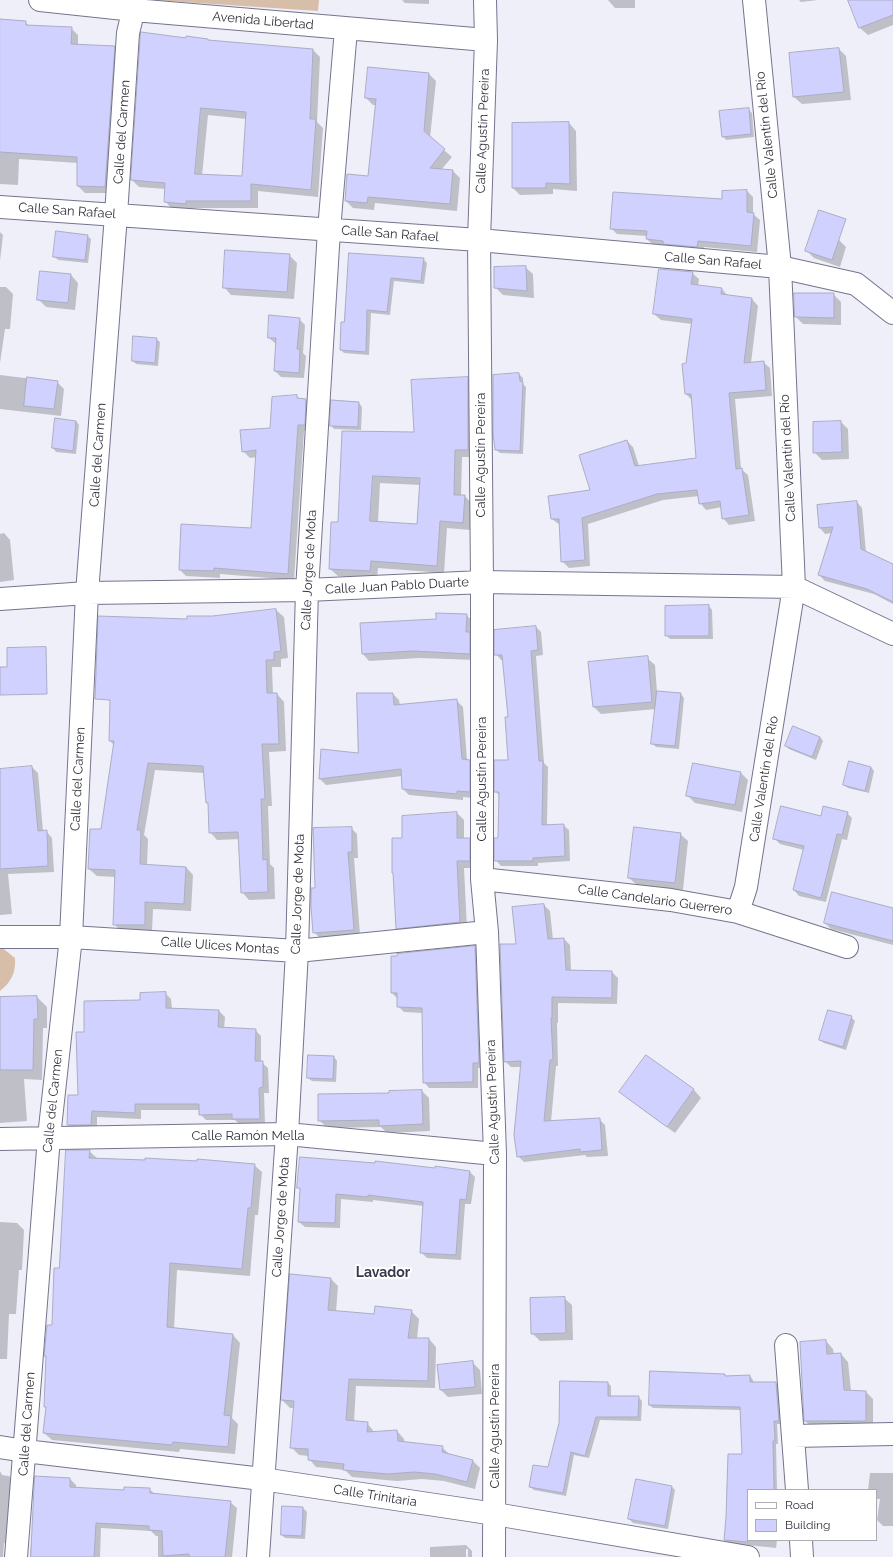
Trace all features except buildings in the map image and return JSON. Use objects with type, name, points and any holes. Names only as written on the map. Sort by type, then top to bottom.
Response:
[{"type":"street","name":"Avenida Libertad","points":[[40,0],[135,5],[346,29],[486,40]]},
{"type":"street","name":"Calle Agustín Pereira","points":[[485,0],[486,40],[480,240],[482,878],[487,932],[495,1154],[494,1557]]},
{"type":"street","name":"Calle Valentín del Río","points":[[738,912],[746,888],[794,587],[780,267],[754,0]]},
{"type":"street","name":"Calle del Carmen","points":[[16,1557],[49,1138],[71,937],[87,593],[116,215],[128,33],[135,5]]},
{"type":"street","name":"Calle Jorge de Mota","points":[[258,1557],[297,951],[307,590],[329,230],[346,29]]},
{"type":"street","name":"Calle San Rafael","points":[[0,207],[480,240],[780,267],[856,284],[893,314]]},
{"type":"street","name":"Calle Juan Pablo Duarte","points":[[0,599],[87,593],[307,590],[482,582],[794,587]]},
{"type":"street","points":[[794,587],[893,634]]},
{"type":"street","name":"Calle Candelario Guerrero","points":[[482,878],[671,900],[738,912],[847,947]]},
{"type":"street","name":"Calle Ulices Montas","points":[[0,937],[71,937],[297,951],[487,932]]},
{"type":"street","name":"Calle Ramón Mella","points":[[0,1139],[286,1134],[495,1154]]},
{"type":"street","points":[[786,1344],[797,1489]]},
{"type":"street","points":[[793,1436],[893,1434]]},
{"type":"street","name":"Calle Trinitaria","points":[[0,1447],[262,1478],[495,1514],[748,1557]]},
{"type":"street","points":[[800,1541],[802,1557]]},
{"type":"shaded area","points":[[153,0],[319,0],[318,11]]},
{"type":"shaded area","points":[[0,946],[15,958],[15,968],[12,977],[0,991]]},
{"type":"district","name":"Lavador","points":[[383,1273]]}]
